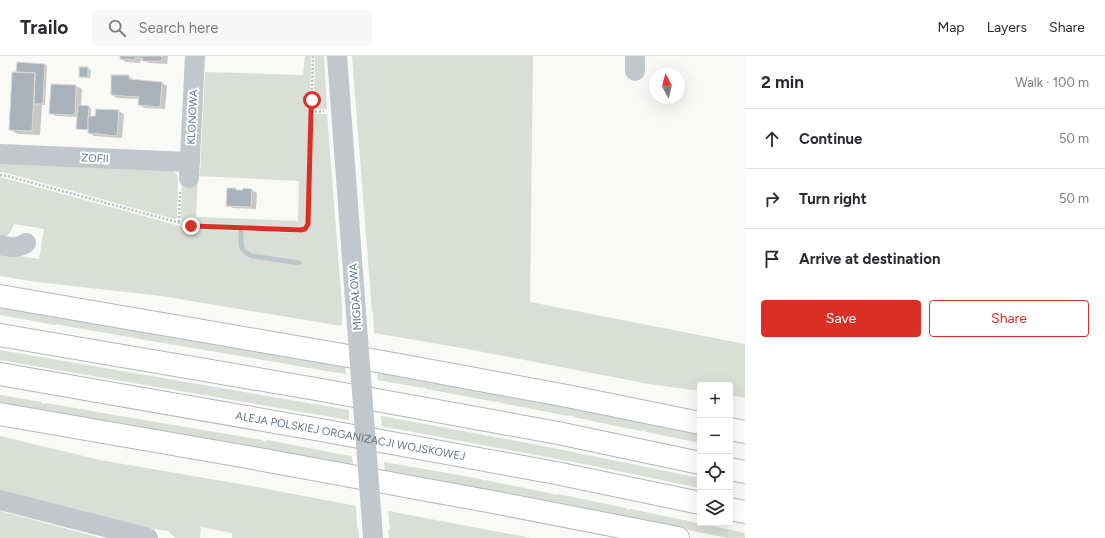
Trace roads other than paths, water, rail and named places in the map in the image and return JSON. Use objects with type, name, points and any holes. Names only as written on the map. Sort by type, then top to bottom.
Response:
[{"type":"highway","points":[[0,296],[383,362],[697,422]]},
{"type":"highway","points":[[0,335],[316,389],[558,433],[697,462]]},
{"type":"highway","name":"ALEJA POLSKIEJ ORGANIZACJI WOJSKOWEJ","points":[[0,374],[556,473],[697,502]]},
{"type":"highway","points":[[0,414],[259,459],[678,538]]},
{"type":"highway","points":[[733,430],[745,432]]},
{"type":"highway","points":[[733,470],[745,472]]},
{"type":"highway","points":[[733,510],[745,512]]},
{"type":"street","name":"KLONOWA","points":[[189,170],[195,56]]},
{"type":"street","name":"MIGDAŁOWA","points":[[337,56],[372,531]]},
{"type":"street","name":"ZOFII","points":[[0,154],[189,170]]},
{"type":"street","points":[[0,245],[13,247],[26,243]]},
{"type":"street","points":[[0,500],[148,538]]},
{"type":"waterway","points":[[241,232],[242,247],[248,254],[252,256],[299,263]]}]
